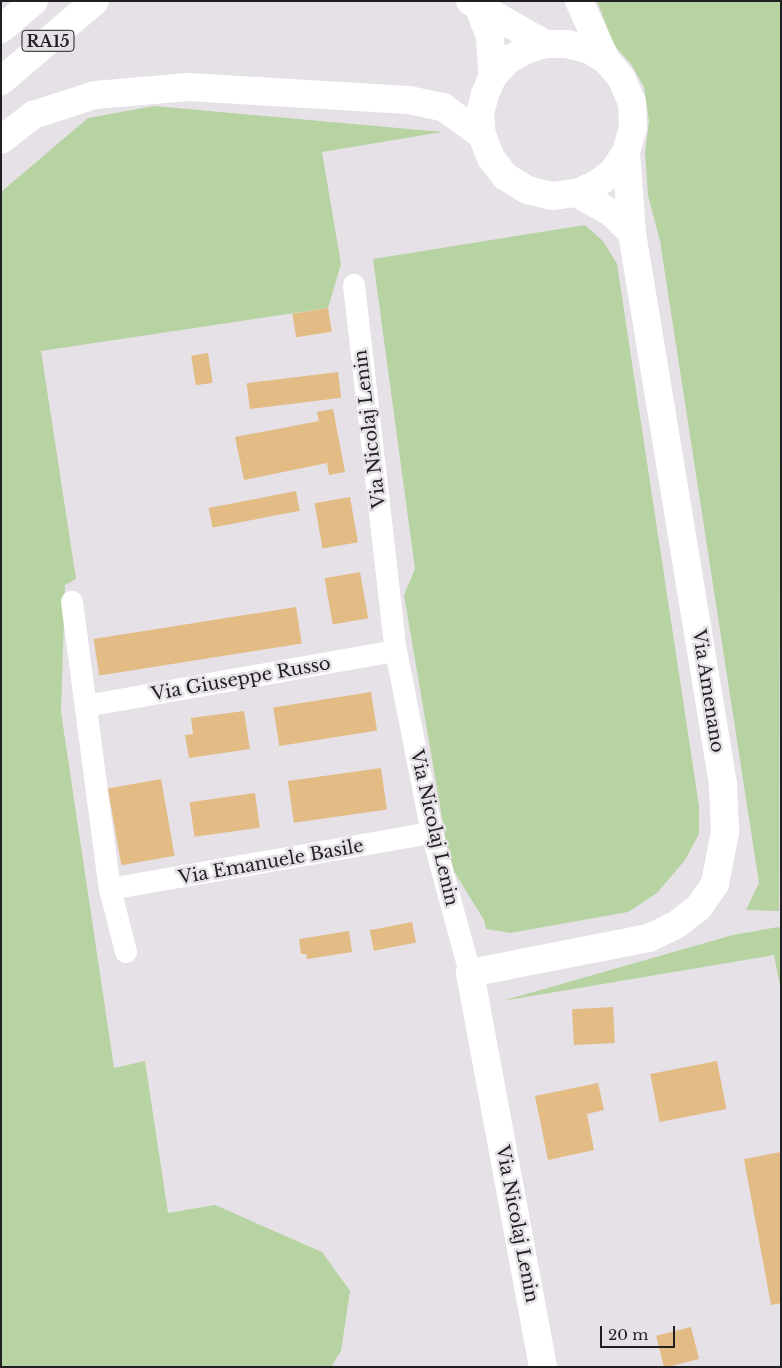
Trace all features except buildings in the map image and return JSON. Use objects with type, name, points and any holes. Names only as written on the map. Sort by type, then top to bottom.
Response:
[{"type":"main road","name":"RA15","points":[[1,29],[34,1]]},
{"type":"main road","name":"RA15","points":[[1,81],[95,1]]},
{"type":"main road","points":[[579,1],[606,60],[622,79],[632,103],[633,128],[626,152],[612,173],[596,185],[577,193],[552,196],[528,190],[506,177],[490,158],[482,134],[480,114],[484,94],[494,76],[507,61],[525,50],[545,44],[567,44],[588,49],[606,60]]},
{"type":"main road","points":[[474,4],[545,44]]},
{"type":"main road","points":[[474,4],[490,37],[494,76]]},
{"type":"main road","points":[[1,140],[33,115],[95,95],[189,87],[409,100],[443,107],[482,134]]},
{"type":"main road","name":"Via Amenano","points":[[470,973],[649,938],[676,925],[699,907],[715,884],[722,860],[725,832],[723,784],[632,233],[626,152]]},
{"type":"main road","points":[[577,193],[612,213],[632,233]]},
{"type":"main road","name":"Via Nicolaj Lenin","points":[[470,973],[543,1367]]},
{"type":"street","name":"Via Nicolaj Lenin","points":[[354,285],[396,651],[432,833],[470,973]]},
{"type":"street","points":[[72,602],[110,889],[126,952]]},
{"type":"street","name":"Via Giuseppe Russo","points":[[86,706],[396,651]]},
{"type":"street","name":"Via Emanuele Basile","points":[[110,889],[432,833]]},
{"type":"green space","points":[[597,1],[781,1],[779,911],[746,910],[759,883],[660,241],[648,195],[645,153],[649,121],[644,87],[631,64],[614,45]]},
{"type":"green space","points":[[154,106],[442,132],[322,152],[341,264],[328,308],[41,351],[76,579],[65,585],[61,712],[114,1068],[145,1061],[168,1213],[215,1205],[322,1252],[350,1291],[341,1351],[331,1367],[1,1367],[1,192],[88,118]]},
{"type":"green space","points":[[585,225],[603,241],[617,264],[699,806],[699,834],[685,860],[657,893],[628,912],[510,933],[486,929],[484,920],[450,865],[404,595],[415,569],[373,259]]},
{"type":"green space","points":[[778,927],[781,929],[781,992],[774,955],[502,1001],[733,935]]}]
